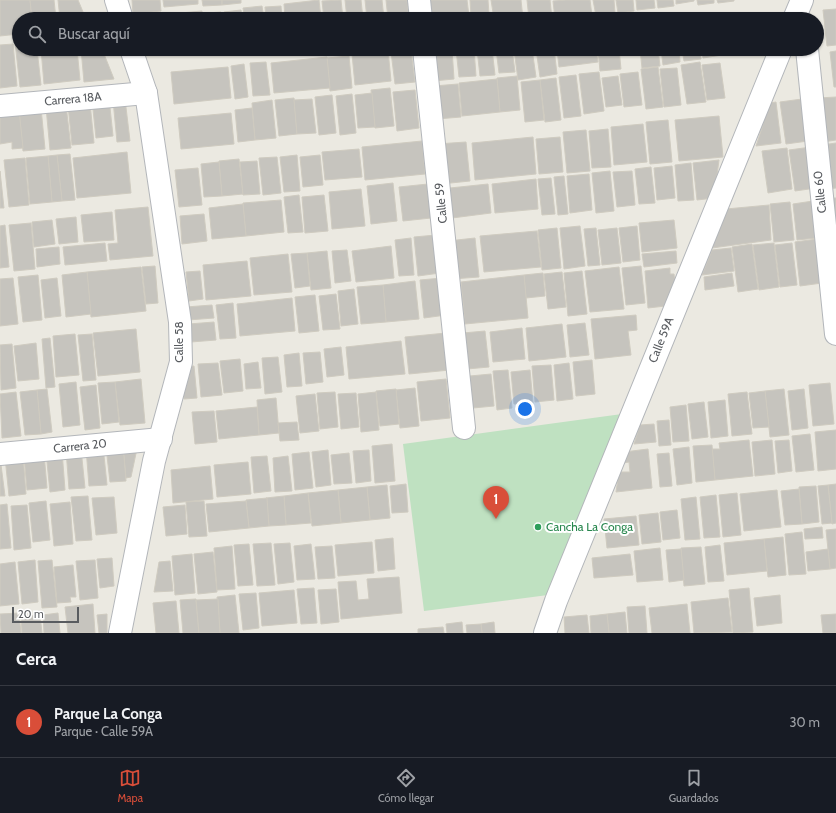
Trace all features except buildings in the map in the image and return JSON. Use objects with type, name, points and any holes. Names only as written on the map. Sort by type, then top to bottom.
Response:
[{"type":"street","points":[[116,0],[120,12]]},
{"type":"street","points":[[420,0],[421,12]]},
{"type":"street","points":[[797,12],[802,0]]},
{"type":"street","points":[[802,0],[803,12]]},
{"type":"street","name":"Calle 58","points":[[120,633],[136,549],[161,438],[181,362],[180,322],[146,93],[133,56]]},
{"type":"street","name":"Calle 59","points":[[425,56],[464,428]]},
{"type":"street","name":"Calle 59A","points":[[545,633],[556,601],[778,56]]},
{"type":"street","name":"Calle 60","points":[[808,56],[836,334]]},
{"type":"street","name":"Carrera 18A","points":[[0,106],[146,93]]},
{"type":"street","name":"Carrera 20","points":[[0,454],[161,438]]},
{"type":"green space","points":[[622,414],[548,595],[424,611],[403,444]]},
{"type":"place","name":"Parque La Conga","points":[[496,519]]},
{"type":"place","name":"Cancha La Conga","points":[[538,527]]}]
